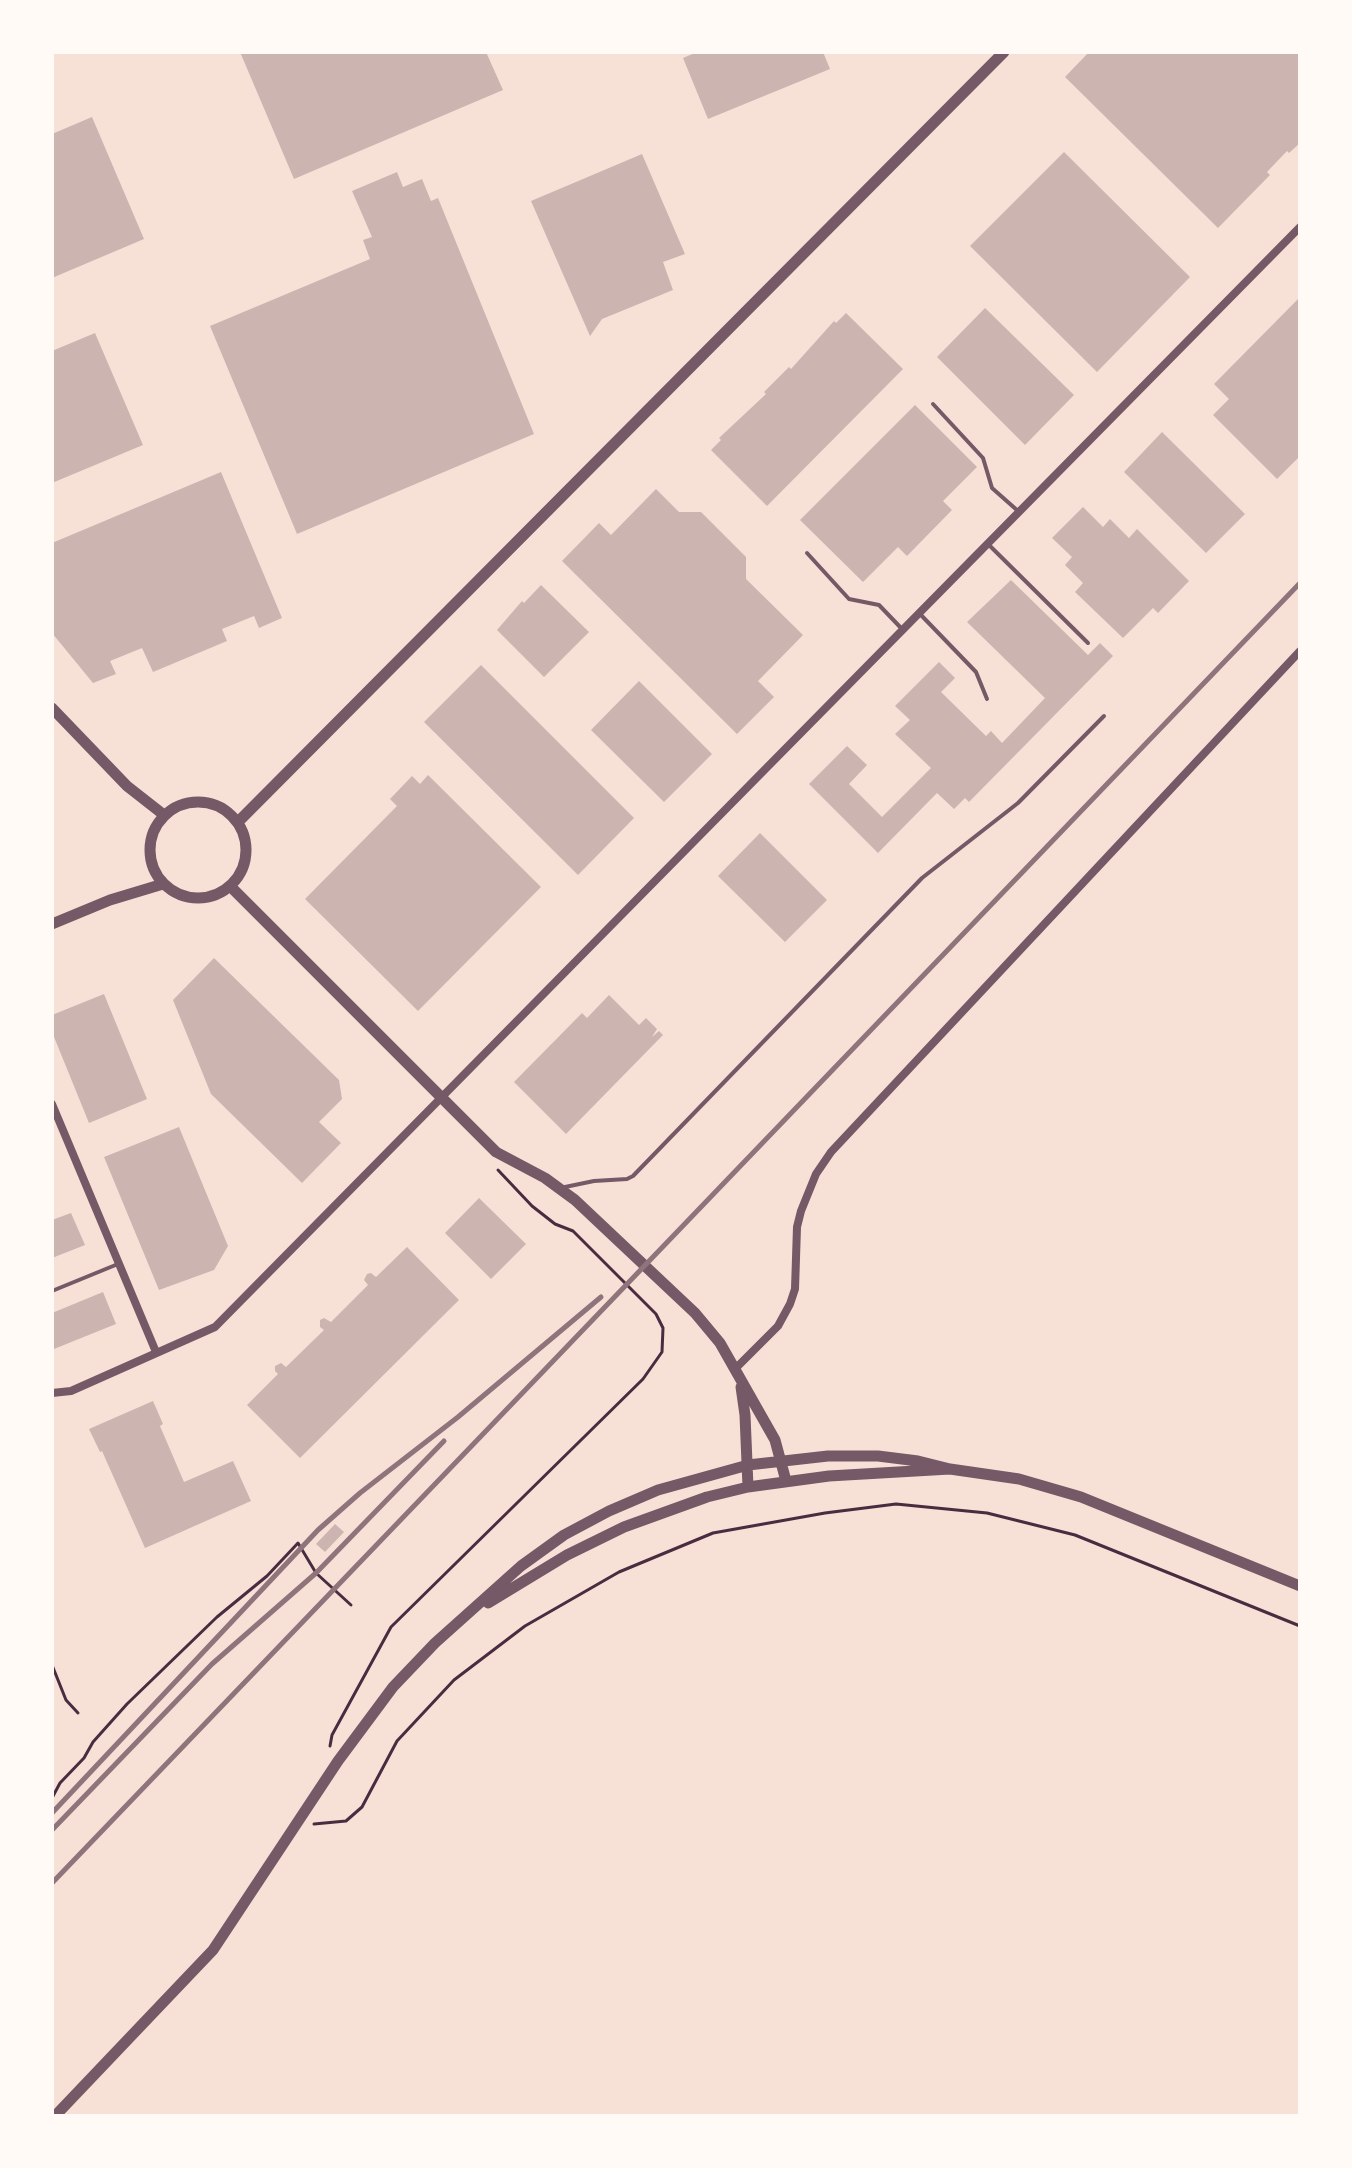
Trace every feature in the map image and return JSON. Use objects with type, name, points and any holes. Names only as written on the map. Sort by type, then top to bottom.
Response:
[{"type":"street","points":[[238,822],[1004,52]]},
{"type":"street","points":[[52,1393],[71,1391],[215,1327],[1300,227]]},
{"type":"street","points":[[735,1369],[778,1326],[790,1304],[795,1289],[797,1227],[801,1211],[816,1174],[831,1152],[1300,651]]},
{"type":"street","points":[[52,708],[127,786],[164,815]]},
{"type":"street","points":[[194,801],[211,803],[226,810],[238,822],[247,851],[244,865],[230,886],[210,897],[193,898],[177,894],[163,884],[154,872],[150,842],[155,828],[164,815],[178,806],[194,801]]},
{"type":"street","points":[[52,924],[110,900],[163,884]]},
{"type":"street","points":[[230,886],[496,1152],[561,1188],[673,1289],[714,1336],[758,1407],[775,1440],[786,1481]]},
{"type":"street","points":[[52,1104],[156,1352]]},
{"type":"street","points":[[741,1383],[748,1487]]},
{"type":"street","points":[[55,2116],[213,1950],[357,1733],[393,1687],[521,1566],[564,1535],[658,1490],[748,1465],[782,1460],[878,1456],[918,1461],[1019,1479],[1081,1497],[1300,1586]]},
{"type":"street","points":[[461,1621],[567,1555],[673,1507],[748,1487],[786,1481],[887,1471],[950,1469]]},
{"type":"lane","points":[[933,404],[983,458],[992,488],[1018,511]]},
{"type":"lane","points":[[987,544],[1088,643]]},
{"type":"lane","points":[[807,553],[849,599],[879,605],[902,629]]},
{"type":"lane","points":[[918,613],[976,672],[987,699]]},
{"type":"lane","points":[[561,1188],[633,1176],[922,878],[1018,803],[1104,716]]},
{"type":"lane","points":[[52,1291],[118,1264]]},
{"type":"path","points":[[329,1753],[332,1735],[391,1627],[655,1365],[662,1352],[663,1328],[656,1314],[573,1231],[555,1224],[532,1206],[498,1171],[496,1152]]},
{"type":"path","points":[[299,1819],[315,1825],[346,1821],[362,1807],[397,1741],[454,1680],[525,1626],[619,1572],[713,1533],[896,1504],[987,1513],[1075,1535],[1300,1626]]},
{"type":"path","points":[[52,1798],[60,1783],[127,1704],[217,1617],[267,1576],[298,1543],[316,1573],[351,1605]]},
{"type":"path","points":[[52,1665],[66,1700],[78,1713]]},
{"type":"building","points":[[240,52],[486,52],[503,90],[294,179]]},
{"type":"building","points":[[697,52],[823,52],[830,69],[708,119],[683,58]]},
{"type":"building","points":[[1089,52],[1300,52],[1300,143],[1289,153],[1287,151],[1267,172],[1270,175],[1218,228],[1065,77]]},
{"type":"building","points":[[92,117],[144,239],[52,278],[52,134]]},
{"type":"building","points":[[1064,152],[1190,277],[1097,372],[970,246]]},
{"type":"building","points":[[642,154],[685,254],[663,262],[673,290],[602,319],[590,336],[531,201]]},
{"type":"building","points":[[397,172],[403,187],[422,179],[431,201],[438,198],[534,434],[297,534],[210,326],[370,259],[363,240],[372,237],[352,191]]},
{"type":"building","points":[[1300,297],[1300,456],[1277,479],[1213,415],[1229,399],[1214,384]]},
{"type":"building","points":[[985,308],[1074,395],[1025,445],[937,357]]},
{"type":"building","points":[[846,313],[903,369],[767,506],[711,450],[721,440],[719,438],[766,394],[764,392],[789,367],[791,369],[834,321],[836,323]]},
{"type":"building","points":[[95,333],[143,445],[52,483],[52,351]]},
{"type":"building","points":[[915,405],[977,467],[943,501],[952,510],[907,556],[898,547],[863,582],[800,520]]},
{"type":"building","points":[[1162,432],[1245,514],[1206,553],[1124,472]]},
{"type":"building","points":[[221,472],[282,618],[259,628],[254,616],[222,629],[227,641],[153,672],[142,648],[110,661],[116,674],[93,683],[52,633],[52,543]]},
{"type":"building","points":[[656,489],[679,512],[701,512],[746,557],[746,579],[803,635],[758,681],[774,697],[737,734],[562,561],[599,523],[611,535]]},
{"type":"building","points":[[1083,507],[1103,527],[1110,519],[1129,538],[1137,529],[1189,581],[1158,613],[1153,608],[1123,638],[1075,592],[1083,583],[1065,565],[1072,557],[1052,538]]},
{"type":"building","points":[[1011,580],[1088,655],[1100,643],[1113,656],[969,802],[965,798],[954,809],[937,793],[878,853],[809,784],[847,746],[867,765],[849,784],[882,817],[931,768],[895,734],[910,720],[895,706],[939,662],[955,678],[941,692],[986,736],[991,731],[1002,743],[1045,698],[967,622]]},
{"type":"building","points":[[541,585],[589,632],[544,677],[497,630]]},
{"type":"building","points":[[481,665],[634,818],[578,875],[424,722]]},
{"type":"building","points":[[639,681],[712,754],[664,802],[591,730]]},
{"type":"building","points":[[428,775],[541,887],[418,1011],[305,899],[397,806],[390,799],[412,776],[420,784]]},
{"type":"building","points":[[760,833],[827,900],[785,942],[718,876]]},
{"type":"building","points":[[214,958],[339,1080],[342,1099],[319,1122],[341,1143],[302,1183],[211,1094],[173,1000]]},
{"type":"building","points":[[104,994],[147,1099],[89,1123],[52,1032],[52,1015]]},
{"type":"building","points":[[609,995],[639,1025],[646,1018],[657,1029],[652,1037],[659,1031],[663,1035],[566,1134],[514,1082],[582,1013],[587,1018]]},
{"type":"building","points":[[179,1127],[228,1246],[214,1270],[159,1290],[104,1157]]},
{"type":"building","points":[[479,1198],[526,1244],[491,1279],[445,1233]]},
{"type":"building","points":[[71,1213],[85,1245],[52,1258],[52,1220]]},
{"type":"building","points":[[407,1247],[459,1300],[300,1458],[247,1405],[278,1374],[275,1366],[281,1363],[286,1367],[324,1330],[320,1327],[320,1320],[324,1318],[331,1322],[368,1285],[364,1280],[367,1274],[376,1277]]},
{"type":"building","points":[[103,1292],[116,1324],[54,1349],[52,1313]]},
{"type":"building","points":[[153,1401],[184,1482],[233,1461],[251,1501],[145,1548],[89,1429]]},
{"type":"building","points":[[335,1524],[344,1532],[325,1552],[316,1544]]},
{"type":"railway","points":[[52,1883],[1300,583]]},
{"type":"railway","points":[[52,1813],[318,1530],[601,1297]]},
{"type":"railway","points":[[52,1830],[212,1664],[316,1573],[444,1441]]}]
